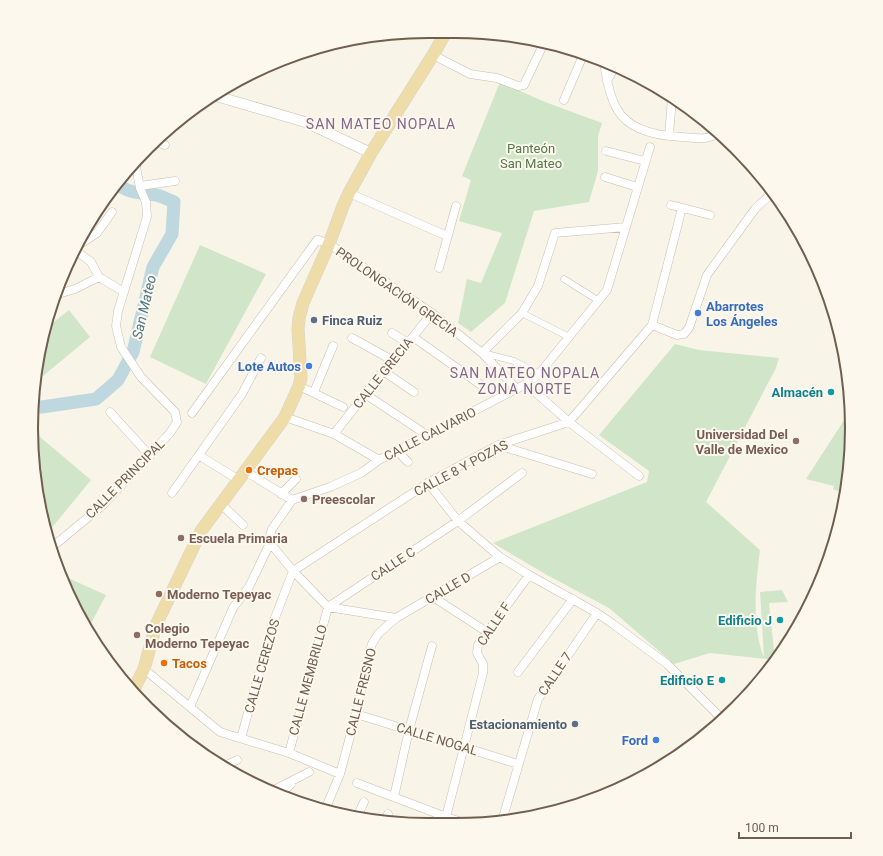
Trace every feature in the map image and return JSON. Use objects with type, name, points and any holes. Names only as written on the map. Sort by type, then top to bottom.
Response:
[{"type":"main road","points":[[136,686],[144,669],[159,616],[201,531],[285,417],[302,387],[298,329],[302,303],[329,244],[348,193],[371,153],[443,38]]},
{"type":"street","points":[[433,55],[470,74],[497,78],[518,86],[524,85],[542,48]]},
{"type":"street","points":[[564,100],[581,59]]},
{"type":"street","points":[[605,68],[607,81],[617,110],[630,124],[642,130],[669,136],[702,139],[713,136]]},
{"type":"street","points":[[607,81],[612,72]]},
{"type":"street","points":[[221,98],[305,122],[371,153]]},
{"type":"street","points":[[669,136],[672,104]]},
{"type":"street","name":"CALLE CALVARIO","points":[[292,500],[330,487],[361,473],[379,460],[518,389],[539,374],[607,290],[650,147]]},
{"type":"street","points":[[606,151],[645,161]]},
{"type":"street","points":[[79,253],[91,262],[99,277],[124,292],[147,216],[146,202],[140,187],[137,169]]},
{"type":"street","points":[[605,177],[637,187]]},
{"type":"street","points":[[140,187],[175,181]]},
{"type":"street","points":[[348,193],[447,236]]},
{"type":"street","points":[[652,325],[677,335],[684,334],[690,328],[707,275],[755,209],[768,197]]},
{"type":"street","points":[[671,205],[710,215]]},
{"type":"street","points":[[439,268],[456,206]]},
{"type":"street","points":[[569,422],[652,325],[682,208]]},
{"type":"street","points":[[87,240],[96,233],[112,212]]},
{"type":"street","points":[[482,353],[522,313],[538,286],[556,233],[626,227]]},
{"type":"street","points":[[192,413],[317,240],[322,240],[329,244]]},
{"type":"street","name":"PROLONGACIÓN GRECIA","points":[[329,244],[432,313],[482,353],[518,389]]},
{"type":"street","points":[[63,293],[75,290],[99,277]]},
{"type":"street","points":[[564,279],[598,301]]},
{"type":"street","name":"CALLE PRINCIPAL","points":[[56,544],[103,505],[150,456],[170,433],[177,422],[175,412],[141,377],[121,347],[116,326],[118,311],[124,292]]},
{"type":"street","name":"CALLE GRECIA","points":[[334,434],[383,371],[432,313]]},
{"type":"street","points":[[522,313],[569,337]]},
{"type":"street","points":[[392,333],[410,340],[481,386]]},
{"type":"street","points":[[352,338],[392,360]]},
{"type":"street","points":[[314,392],[333,346]]},
{"type":"street","points":[[482,353],[514,361],[539,374]]},
{"type":"street","points":[[172,493],[200,456],[242,394],[261,358]]},
{"type":"street","points":[[383,371],[414,392]]},
{"type":"street","points":[[526,384],[569,422],[639,476]]},
{"type":"street","points":[[302,387],[343,407]]},
{"type":"street","points":[[365,394],[427,435]]},
{"type":"street","points":[[110,412],[150,456]]},
{"type":"street","points":[[285,417],[334,434],[379,460]]},
{"type":"street","name":"CALLE 8 Y POZAS","points":[[293,571],[428,483],[498,445],[569,422]]},
{"type":"street","points":[[498,445],[592,474]]},
{"type":"street","points":[[397,451],[408,462]]},
{"type":"street","points":[[190,707],[234,608],[249,587],[270,543],[272,529],[292,500],[200,456]]},
{"type":"street","name":"CALLE C","points":[[328,607],[458,521],[522,473]]},
{"type":"street","points":[[281,494],[296,479]]},
{"type":"street","points":[[428,483],[458,521],[500,557],[597,613],[667,664],[718,715]]},
{"type":"street","points":[[220,504],[243,526]]},
{"type":"street","points":[[270,543],[293,571],[328,607],[396,618]]},
{"type":"street","name":"CALLE D","points":[[396,618],[500,557]]},
{"type":"street","name":"CALLE CEREZOS","points":[[241,738],[273,623],[293,571]]},
{"type":"street","name":"CALLE F","points":[[446,817],[483,673],[483,664],[477,653],[478,645],[529,575]]},
{"type":"street","points":[[433,597],[487,632]]},
{"type":"street","points":[[518,672],[573,599]]},
{"type":"street","name":"CALLE MEMBRILLO","points":[[289,753],[328,607]]},
{"type":"street","name":"CALLE 7","points":[[504,815],[538,699],[597,613]]},
{"type":"street","name":"CALLE FRESNO","points":[[327,805],[340,774],[372,644],[378,634],[396,618]]},
{"type":"street","points":[[394,797],[409,730],[432,646]]},
{"type":"street","points":[[144,669],[220,732],[289,753],[340,774]]},
{"type":"street","name":"CALLE NOGAL","points":[[356,714],[518,764]]},
{"type":"street","points":[[229,764],[237,760]]},
{"type":"street","points":[[278,788],[309,772]]},
{"type":"street","points":[[285,790],[297,778]]},
{"type":"street","points":[[357,783],[449,818]]},
{"type":"street","points":[[359,812],[364,802]]},
{"type":"green space","name":"Panteón San Mateo","points":[[500,82],[545,102],[602,123],[598,136],[598,171],[589,202],[534,211],[505,303],[471,332],[458,323],[467,279],[481,283],[502,233],[459,221],[471,180],[462,176]]},
{"type":"green space","points":[[200,245],[266,274],[206,384],[150,357]]},
{"type":"green space","points":[[69,310],[90,337],[43,376],[42,374],[45,352],[52,323]]},
{"type":"green space","points":[[675,344],[699,350],[779,358],[776,368],[706,502],[760,550],[756,590],[756,618],[757,632],[764,657],[760,592],[782,590],[788,602],[769,603],[774,652],[768,659],[710,653],[674,664],[609,608],[547,575],[493,543],[647,482],[649,471],[599,435]]},
{"type":"green space","points":[[845,419],[844,454],[840,492],[833,489],[834,486],[806,479]]},
{"type":"green space","points":[[38,435],[91,480],[51,529],[41,479]]},
{"type":"green space","points":[[69,578],[106,595],[91,624]]},
{"type":"waterway","name":"San Mateo","points":[[39,407],[96,399],[118,380],[133,352],[153,267],[172,234],[174,202],[158,196],[130,191],[122,187]]},
{"type":"place","name":"Abarrotes Los Ángeles","points":[[698,313]]},
{"type":"place","name":"Finca Ruiz","points":[[314,320]]},
{"type":"place","name":"Lote Autos","points":[[309,366]]},
{"type":"place","name":"Almacén","points":[[831,392]]},
{"type":"place","name":"Universidad Del Valle de Mexico","points":[[796,441]]},
{"type":"place","name":"Crepas","points":[[249,470]]},
{"type":"place","name":"Preescolar","points":[[304,499]]},
{"type":"place","name":"Escuela Primaria","points":[[181,538]]},
{"type":"place","name":"Moderno Tepeyac","points":[[159,594]]},
{"type":"place","name":"Edificio J","points":[[780,620]]},
{"type":"place","name":"Colegio Moderno Tepeyac","points":[[137,635]]},
{"type":"place","name":"Tacos","points":[[164,663]]},
{"type":"place","name":"Edificio E","points":[[722,680]]},
{"type":"place","name":"Estacionamiento","points":[[575,724]]},
{"type":"place","name":"Ford","points":[[656,740]]},
{"type":"district","name":"SAN MATEO NOPALA","points":[[381,124]]},
{"type":"district","name":"SAN MATEO NOPALA ZONA NORTE","points":[[525,382]]}]
